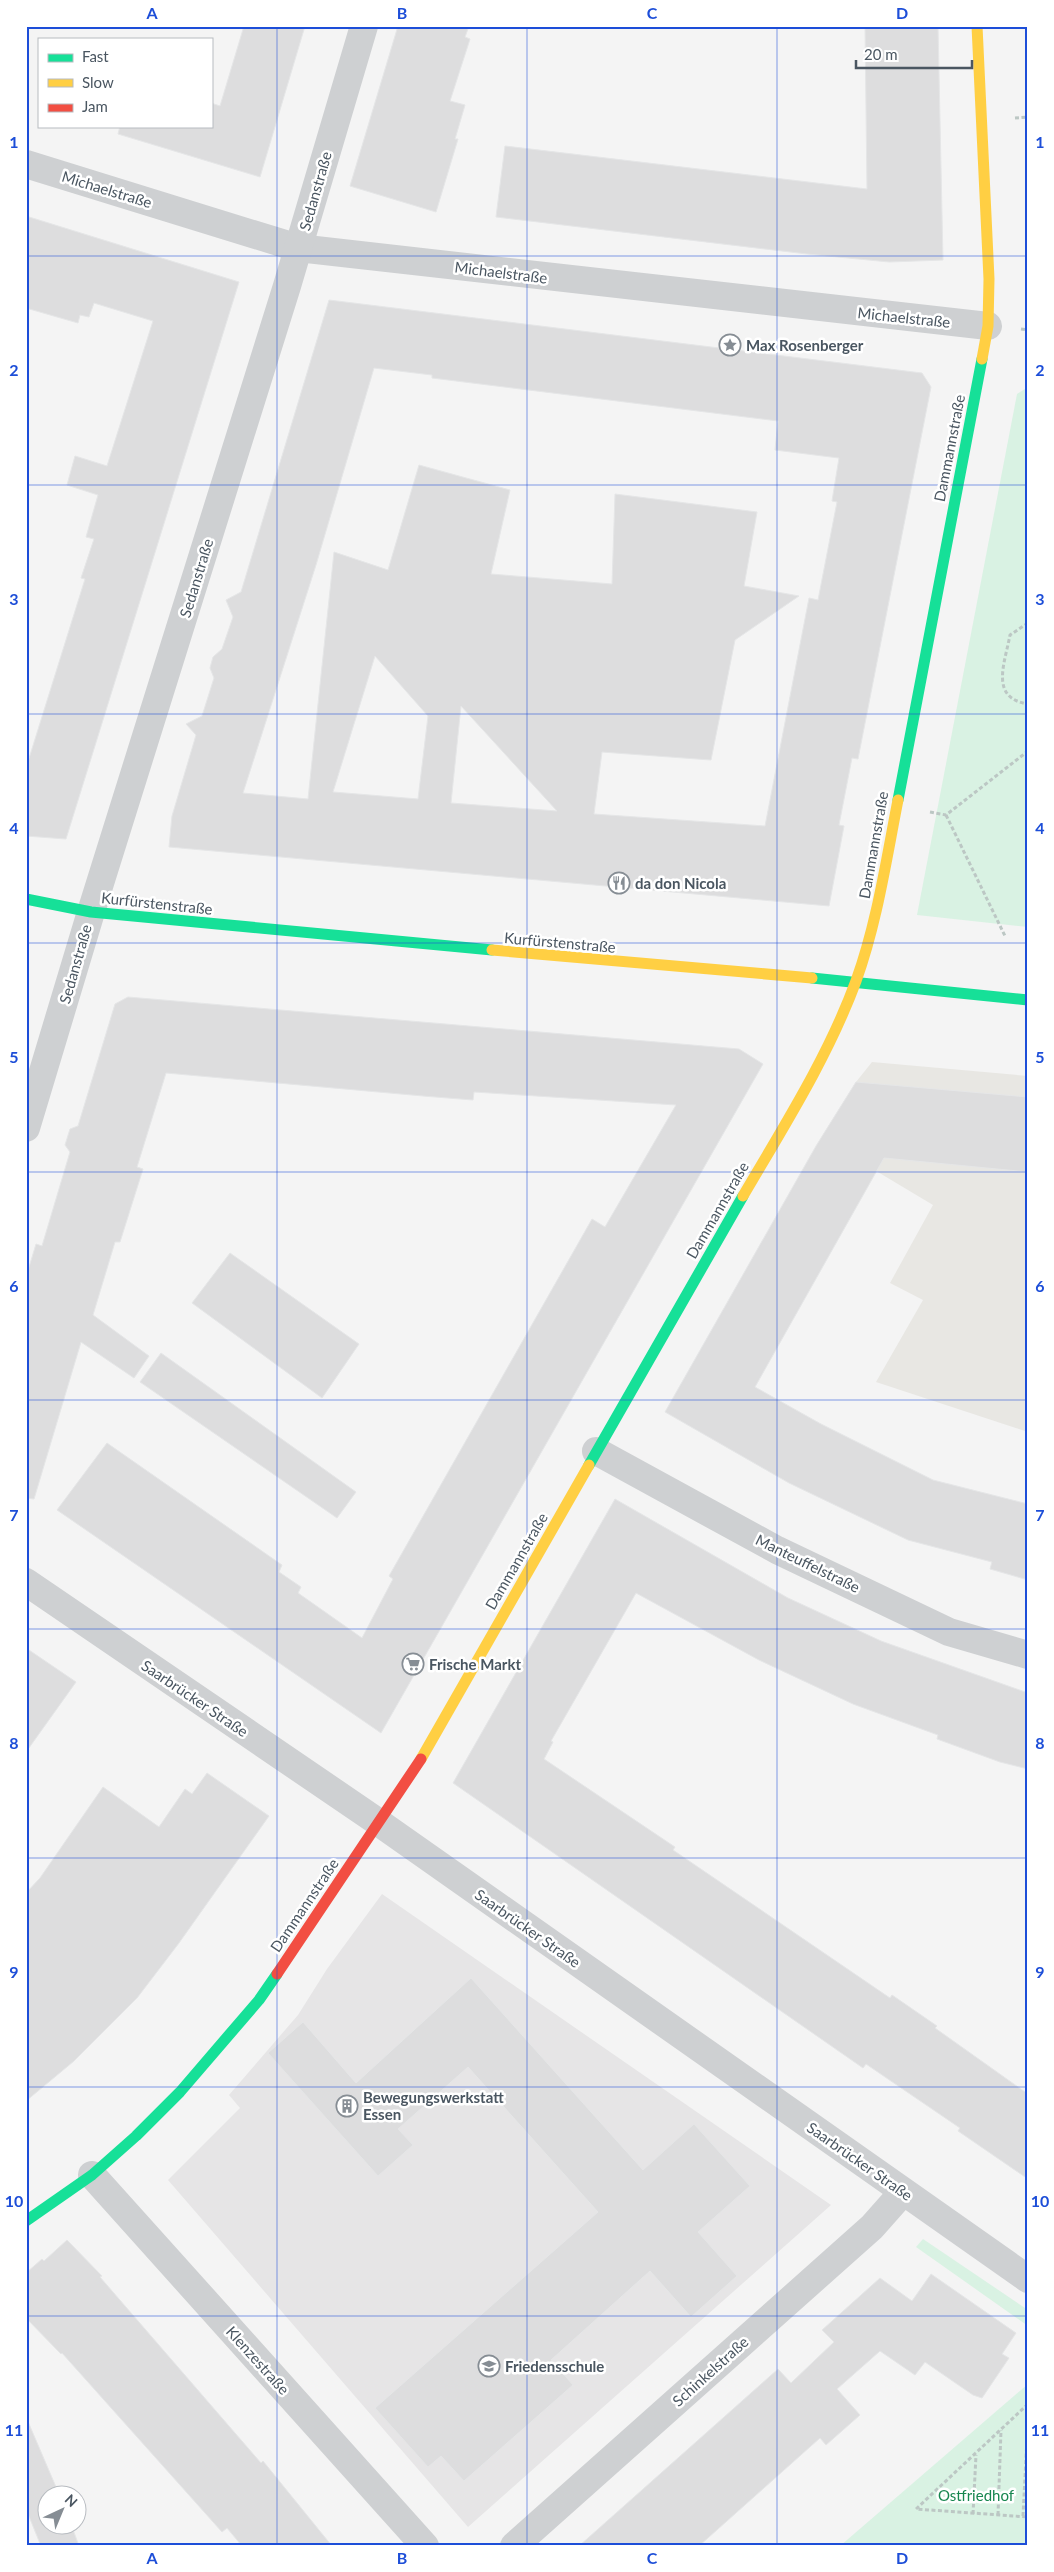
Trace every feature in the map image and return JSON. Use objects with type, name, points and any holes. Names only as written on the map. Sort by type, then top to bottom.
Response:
[{"type":"street","name":"Sedanstraße","points":[[26,1128],[91,912],[298,248],[364,26]]},
{"type":"street","name":"Dammannstraße","points":[[26,2220],[92,2175],[136,2136],[180,2092],[259,2000],[378,1822],[408,1781],[827,1050],[856,980],[874,923],[988,326],[989,279],[977,26]]},
{"type":"street","name":"Michaelstraße","points":[[26,164],[298,248],[988,326]]},
{"type":"street","name":"Kurfürstenstraße","points":[[26,899],[91,912],[550,956],[792,977],[856,980],[1028,1000]]},
{"type":"street","name":"Kurfürstenstraße","points":[[36,914],[91,912]]},
{"type":"street","name":"Manteuffelstraße","points":[[596,1451],[777,1550],[949,1632],[1028,1655]]},
{"type":"street","name":"Saarbrücker Straße","points":[[26,1582],[378,1822],[1028,2279]]},
{"type":"street","name":"Klenzestraße","points":[[92,2175],[425,2546]]},
{"type":"street","name":"Schinkelstraße","points":[[514,2546],[872,2226],[903,2192]]},
{"type":"path","points":[[1028,623],[1010,635],[1002,681],[1005,693],[1014,702],[1028,704]]},
{"type":"path","points":[[895,806],[946,815],[1028,750]]},
{"type":"path","points":[[946,815],[1005,936]]},
{"type":"path","points":[[1028,2404],[916,2509],[1025,2516],[1028,2420]]},
{"type":"path","points":[[998,2515],[1002,2430]]},
{"type":"path","points":[[973,2514],[976,2454]]},
{"type":"shaded area","points":[[872,1062],[1028,1076],[1028,1432],[876,1382],[923,1300],[890,1283],[933,1205],[821,1138],[856,1082]]},
{"type":"shaded area","name":"Friedensschule","points":[[382,1894],[831,2205],[468,2527],[168,2180],[240,2108],[229,2095],[298,2015],[327,1969]]},
{"type":"green space","points":[[1028,387],[1028,927],[917,915],[1017,394]]},
{"type":"green space","points":[[923,2239],[1028,2310],[1028,2326],[916,2247]]},
{"type":"green space","name":"Ostfriedhof","points":[[1028,2384],[1028,2546],[840,2546]]},
{"type":"building","points":[[244,26],[305,26],[260,177],[118,134],[120,128],[212,128],[212,103],[220,106]]},
{"type":"building","points":[[398,26],[469,26],[465,37],[470,39],[450,101],[465,105],[455,139],[458,139],[436,212],[350,186]]},
{"type":"building","points":[[865,26],[938,26],[943,260],[889,262],[496,217],[505,146],[867,189]]},
{"type":"building","points":[[26,216],[239,282],[66,839],[26,836],[26,768],[85,579],[81,578],[94,539],[86,537],[98,495],[67,485],[75,456],[107,466],[153,321],[94,303],[89,317],[80,315],[78,323],[26,308]]},
{"type":"building","points":[[329,300],[922,373],[931,387],[858,759],[852,758],[839,825],[844,826],[829,906],[169,847],[172,816],[196,735],[186,724],[202,716],[214,678],[210,668],[213,657],[222,649],[233,617],[226,600],[241,592]],"holes":[[[374,368],[432,375],[432,378],[778,421],[775,450],[839,458],[832,501],[837,502],[818,600],[809,598],[765,826],[594,814],[602,752],[711,760],[735,640],[799,596],[744,586],[757,512],[615,494],[612,584],[491,574],[510,490],[419,465],[388,570],[334,552],[308,799],[243,793],[316,565]],[[375,656],[428,716],[418,799],[333,792]],[[461,706],[557,811],[451,803]]]},
{"type":"building","points":[[128,997],[739,1049],[763,1064],[381,1733],[57,1510],[107,1443],[282,1565],[279,1572],[301,1587],[298,1593],[362,1638],[393,1579],[389,1576],[592,1219],[605,1227],[676,1105],[474,1092],[473,1100],[166,1073],[137,1167],[143,1169],[120,1242],[115,1242],[93,1315],[149,1356],[134,1378],[81,1342],[34,1499],[26,1498],[26,1277],[36,1244],[42,1246],[70,1152],[65,1145],[70,1129],[78,1126],[115,1004]]},
{"type":"building","points":[[856,1082],[1028,1097],[1028,1172],[884,1158],[755,1387],[821,1424],[933,1480],[1028,1504],[1028,1580],[990,1569],[992,1562],[908,1540],[789,1483],[665,1412],[816,1146]]},
{"type":"building","points":[[230,1253],[359,1344],[322,1398],[192,1303]]},
{"type":"building","points":[[161,1353],[356,1492],[337,1518],[140,1382]]},
{"type":"building","points":[[615,1499],[788,1598],[881,1641],[1028,1693],[1028,1769],[1000,1762],[937,1739],[938,1735],[853,1704],[759,1660],[636,1593],[551,1741],[553,1742],[544,1759],[675,1847],[673,1850],[890,1998],[892,1995],[937,2026],[935,2028],[1028,2094],[1028,2179],[958,2131],[960,2128],[866,2064],[863,2068],[453,1783]]},
{"type":"building","points":[[26,1648],[76,1682],[26,1752]]},
{"type":"building","points":[[207,1773],[269,1816],[179,1943],[137,1998],[74,2061],[26,2101],[26,1893],[40,1878],[103,1787],[159,1827],[185,1789],[192,1794]]},
{"type":"building","points":[[471,1978],[643,2170],[694,2124],[750,2186],[698,2232],[737,2276],[691,2317],[650,2271],[551,2360],[573,2385],[464,2481],[441,2456],[428,2467],[375,2408],[598,2212],[468,2067],[398,2129],[413,2145],[378,2176],[268,2053],[303,2022],[356,2083]]},
{"type":"building","points":[[67,2240],[102,2276],[100,2277],[261,2463],[263,2461],[332,2546],[242,2546],[227,2528],[222,2532],[62,2353],[26,2318],[26,2273],[42,2259],[44,2261]]},
{"type":"building","points":[[931,2274],[1016,2333],[1002,2354],[1009,2358],[982,2398],[973,2395],[925,2362],[915,2375],[880,2351],[837,2389],[860,2415],[826,2445],[820,2438],[699,2546],[579,2546],[778,2369],[791,2383],[834,2342],[822,2330],[880,2278],[912,2301]]},
{"type":"building","points":[[26,2417],[55,2484],[38,2484],[38,2534],[75,2534],[79,2546],[41,2546],[26,2509]]},
{"type":"traffic: fast","points":[[898,800],[982,359]]},
{"type":"traffic: fast","points":[[26,899],[91,912],[492,950]]},
{"type":"traffic: fast","points":[[812,978],[1028,1000]]},
{"type":"traffic: fast","points":[[589,1465],[743,1196]]},
{"type":"traffic: fast","points":[[26,2221],[92,2175],[136,2136],[180,2092],[259,2000],[277,1974]]},
{"type":"traffic: slow","points":[[977,26],[989,279],[988,326],[982,359]]},
{"type":"traffic: slow","points":[[743,1196],[819,1064],[856,981],[870,937],[898,800]]},
{"type":"traffic: slow","points":[[492,950],[812,978]]},
{"type":"traffic: slow","points":[[421,1759],[589,1465]]},
{"type":"traffic: jam","points":[[277,1974],[421,1759]]},
{"type":"place","name":"Max Rosenberger","points":[[730,345]]},
{"type":"place","name":"da don Nicola","points":[[619,883]]},
{"type":"place","name":"Frische Markt","points":[[413,1664]]},
{"type":"place","name":"Bewegungswerkstatt Essen","points":[[347,2106]]},
{"type":"place","name":"Friedensschule","points":[[489,2366]]}]
